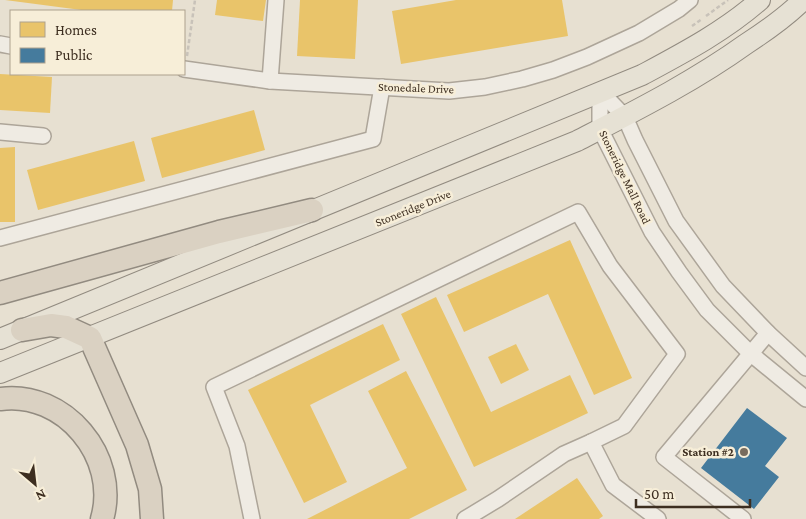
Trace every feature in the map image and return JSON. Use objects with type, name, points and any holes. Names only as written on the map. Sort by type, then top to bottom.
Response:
[{"type":"highway","points":[[0,293],[219,232],[312,210]]},
{"type":"highway","points":[[22,330],[52,325],[66,327],[90,338],[137,445],[150,489],[152,519]]},
{"type":"highway","points":[[0,399],[10,397],[35,401],[59,411],[78,427],[92,444],[100,464],[104,486],[104,512],[102,519]]},
{"type":"main road","points":[[0,339],[642,75],[685,52],[726,26],[760,0]]},
{"type":"main road","name":"Stoneridge Drive","points":[[0,373],[560,148],[655,102],[706,71],[768,29],[804,0]]},
{"type":"street","points":[[270,81],[276,0]]},
{"type":"street","name":"Stonedale Drive","points":[[185,69],[270,81],[449,91],[485,87],[553,70],[587,57],[639,33],[679,9],[690,0]]},
{"type":"street","points":[[0,238],[373,139],[382,87]]},
{"type":"street","name":"Stoneridge Mall Road","points":[[600,92],[625,117],[676,221],[723,286],[768,334],[806,368]]},
{"type":"street","name":"Stoneridge Mall Road","points":[[600,92],[600,129],[652,232],[707,310],[750,353],[806,399]]},
{"type":"street","points":[[0,132],[42,136]]},
{"type":"street","points":[[252,519],[236,446],[214,387],[578,212],[610,266],[677,354],[624,426],[564,454],[465,519]]},
{"type":"street","points":[[743,519],[664,457],[768,334]]},
{"type":"street","points":[[591,442],[613,485],[658,519]]},
{"type":"path","points":[[185,63],[195,0]]},
{"type":"path","points":[[690,26],[728,0]]},
{"type":"building: Homes","points":[[5,0],[173,0],[172,10],[81,10]]},
{"type":"building: Homes","points":[[217,0],[266,0],[263,21],[215,15]]},
{"type":"building: Homes","points":[[300,0],[358,0],[355,59],[297,56]]},
{"type":"building: Homes","points":[[456,0],[562,0],[568,36],[401,64],[392,11]]},
{"type":"building: Homes","points":[[0,74],[52,77],[50,113],[0,110]]},
{"type":"building: Homes","points":[[254,110],[265,150],[162,178],[151,138]]},
{"type":"building: Homes","points":[[134,141],[145,181],[38,210],[27,170]]},
{"type":"building: Homes","points":[[15,147],[15,222],[0,222],[0,148]]},
{"type":"building: Homes","points":[[570,240],[632,378],[594,395],[548,294],[464,332],[447,295]]},
{"type":"building: Homes","points":[[436,297],[491,412],[570,375],[588,413],[474,467],[401,314]]},
{"type":"building: Homes","points":[[383,324],[400,360],[310,405],[347,482],[304,503],[248,390]]},
{"type":"building: Homes","points":[[516,344],[529,370],[501,384],[488,357]]},
{"type":"building: Homes","points":[[406,371],[467,490],[409,519],[307,519],[407,468],[368,391]]},
{"type":"building: Homes","points":[[577,478],[603,516],[599,519],[515,519]]},
{"type":"building: Public","name":"Station #2","points":[[747,408],[787,438],[765,466],[779,477],[754,509],[701,468]]},
{"type":"place","name":"Station #2","points":[[744,452]]}]
